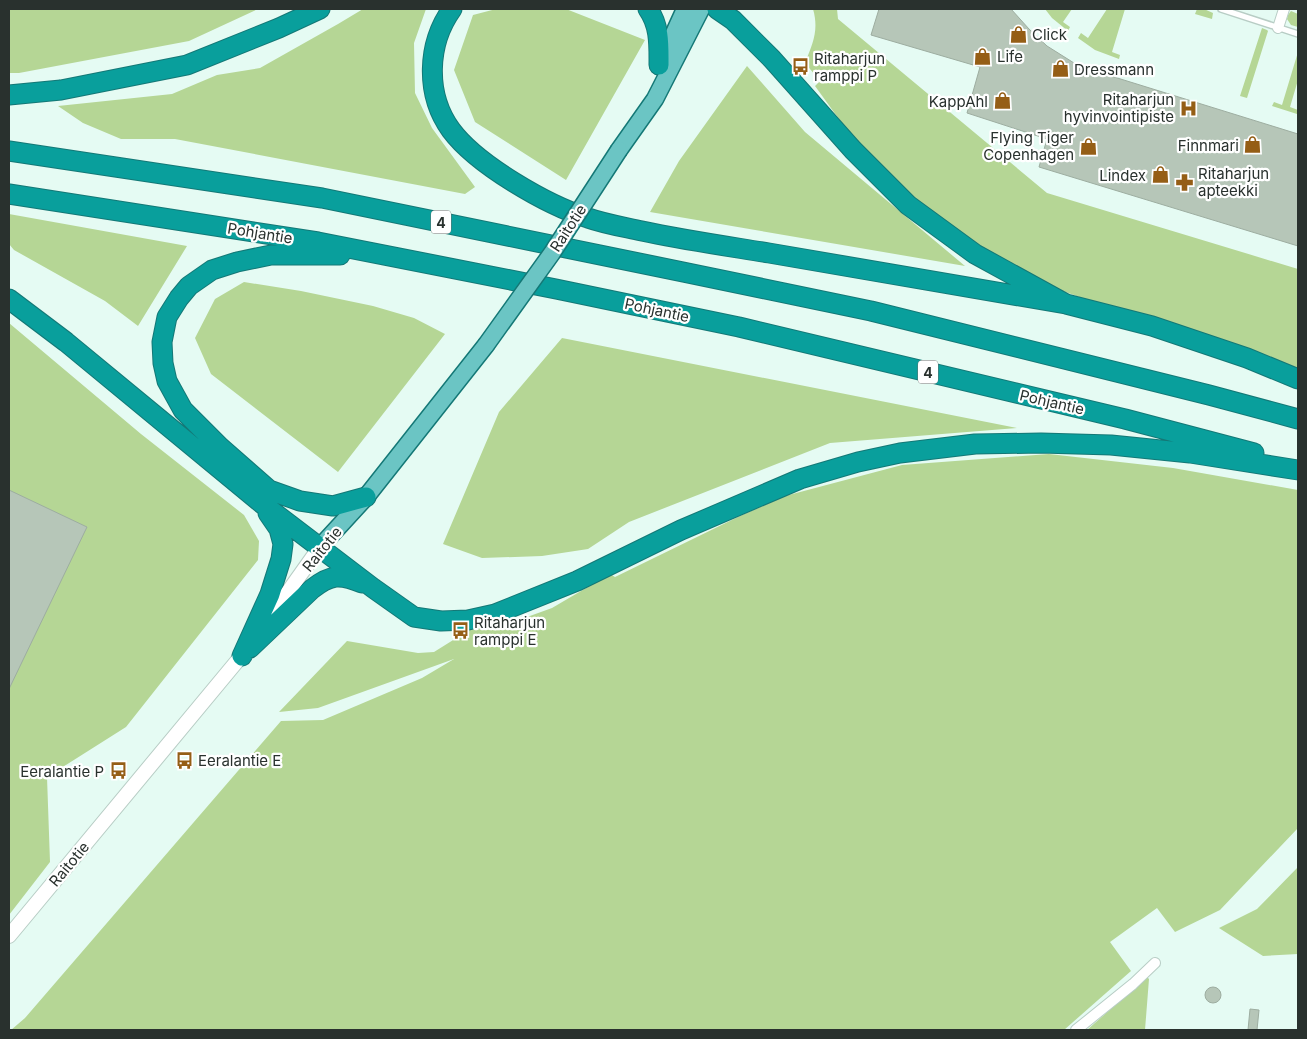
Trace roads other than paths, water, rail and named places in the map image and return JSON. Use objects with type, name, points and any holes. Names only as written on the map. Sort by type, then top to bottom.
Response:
[{"type":"highway","points":[[9,96],[61,90],[186,64],[279,28],[320,9]]},
{"type":"highway","points":[[452,9],[437,37],[433,62],[432,80],[443,116],[451,130],[483,161],[503,175],[552,203],[588,218],[667,236],[1066,304],[1152,326],[1247,358],[1298,379]]},
{"type":"highway","points":[[648,9],[656,22],[659,65]]},
{"type":"highway","points":[[716,9],[730,14],[853,150],[908,205],[975,254],[1066,304]]},
{"type":"highway","name":"4","points":[[9,151],[322,198],[683,272],[871,312],[1209,395],[1298,419]]},
{"type":"highway","name":"Pohjantie","points":[[9,194],[318,242],[739,327],[1125,419],[1298,465]]},
{"type":"highway","points":[[366,497],[333,506],[300,501],[269,490],[220,448],[182,410],[167,381],[162,342],[167,317],[179,298],[189,286],[212,270],[237,262],[271,255],[311,254],[395,257]]},
{"type":"highway","points":[[9,299],[66,342],[260,502],[414,617],[468,620],[495,614],[577,581],[681,530],[800,479],[858,462],[900,453],[975,444],[1111,445],[1190,453],[1298,470]]},
{"type":"highway","points":[[242,656],[270,594],[281,559],[283,544],[279,529],[260,502]]},
{"type":"highway","points":[[242,656],[312,589],[320,584],[340,576],[373,588]]},
{"type":"main road","name":"Raitotie","points":[[620,150],[685,9]]},
{"type":"main road","name":"Raitotie","points":[[9,936],[242,656],[320,547],[366,497],[486,345],[552,253],[655,99],[701,9]]},
{"type":"street","points":[[1278,28],[1284,9]]},
{"type":"street","points":[[1076,1030],[1133,984],[1154,963]]},
{"type":"lane","points":[[1221,9],[1298,34]]},
{"type":"place","name":"Click","points":[[1018,34]]},
{"type":"place","name":"Life","points":[[983,56]]},
{"type":"place","name":"Ritaharjun ramppi P","points":[[800,67]]},
{"type":"place","name":"Dressmann","points":[[1060,69]]},
{"type":"place","name":"KappAhl","points":[[1002,101]]},
{"type":"place","name":"Ritaharjun hyvinvointipiste","points":[[1188,108]]},
{"type":"place","name":"Finnmari","points":[[1253,145]]},
{"type":"place","name":"Flying Tiger Copenhagen","points":[[1088,146]]},
{"type":"place","name":"Lindex","points":[[1160,175]]},
{"type":"place","name":"Ritaharjun apteekki","points":[[1184,182]]},
{"type":"place","name":"Ritaharjun ramppi E","points":[[460,631]]},
{"type":"place","name":"Eeralantie E","points":[[184,760]]},
{"type":"place","name":"Eeralantie P","points":[[118,771]]}]
